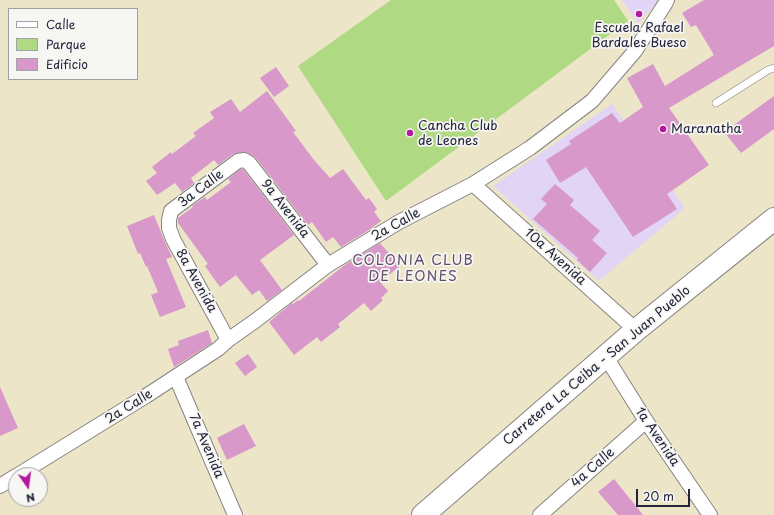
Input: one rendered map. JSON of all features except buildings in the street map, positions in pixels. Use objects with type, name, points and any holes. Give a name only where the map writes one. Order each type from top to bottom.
[{"type":"main road","name":"Carretera La Ceiba - San Juan Pueblo","points":[[423,515],[636,330],[774,219]]},
{"type":"street","name":"2a Calle","points":[[31,467],[176,377],[218,349],[328,265],[398,222],[473,184],[530,148],[592,101],[635,51],[667,0]]},
{"type":"street","name":"9a Avenida","points":[[238,161],[244,160],[249,163],[328,265]]},
{"type":"street","name":"3a Calle","points":[[169,220],[171,211],[238,161]]},
{"type":"street","name":"10a Avenida","points":[[473,184],[636,330]]},
{"type":"street","name":"8a Avenida","points":[[169,220],[169,228],[173,238],[228,340]]},
{"type":"street","name":"1a Avenida","points":[[606,357],[646,421],[710,515]]},
{"type":"street","name":"7a Avenida","points":[[176,377],[235,515]]},
{"type":"street","name":"4a Calle","points":[[540,515],[646,421]]},
{"type":"lane","points":[[716,103],[768,70],[774,68]]},
{"type":"shaded area","name":"Escuela Rafael Bardales Bueso","points":[[622,0],[658,0],[638,23]]},
{"type":"shaded area","points":[[612,104],[685,208],[599,281],[493,186]]},
{"type":"green space","name":"Cancha Club de Leones","points":[[391,0],[614,0],[628,21],[386,201],[298,66]]},
{"type":"place","name":"Escuela Rafael Bardales Bueso","points":[[639,14]]},
{"type":"place","name":"Maranatha","points":[[663,129]]},
{"type":"place","name":"Cancha Club de Leones","points":[[410,133]]},
{"type":"district","name":"COLONIA CLUB DE LEONES","points":[[413,270]]}]
